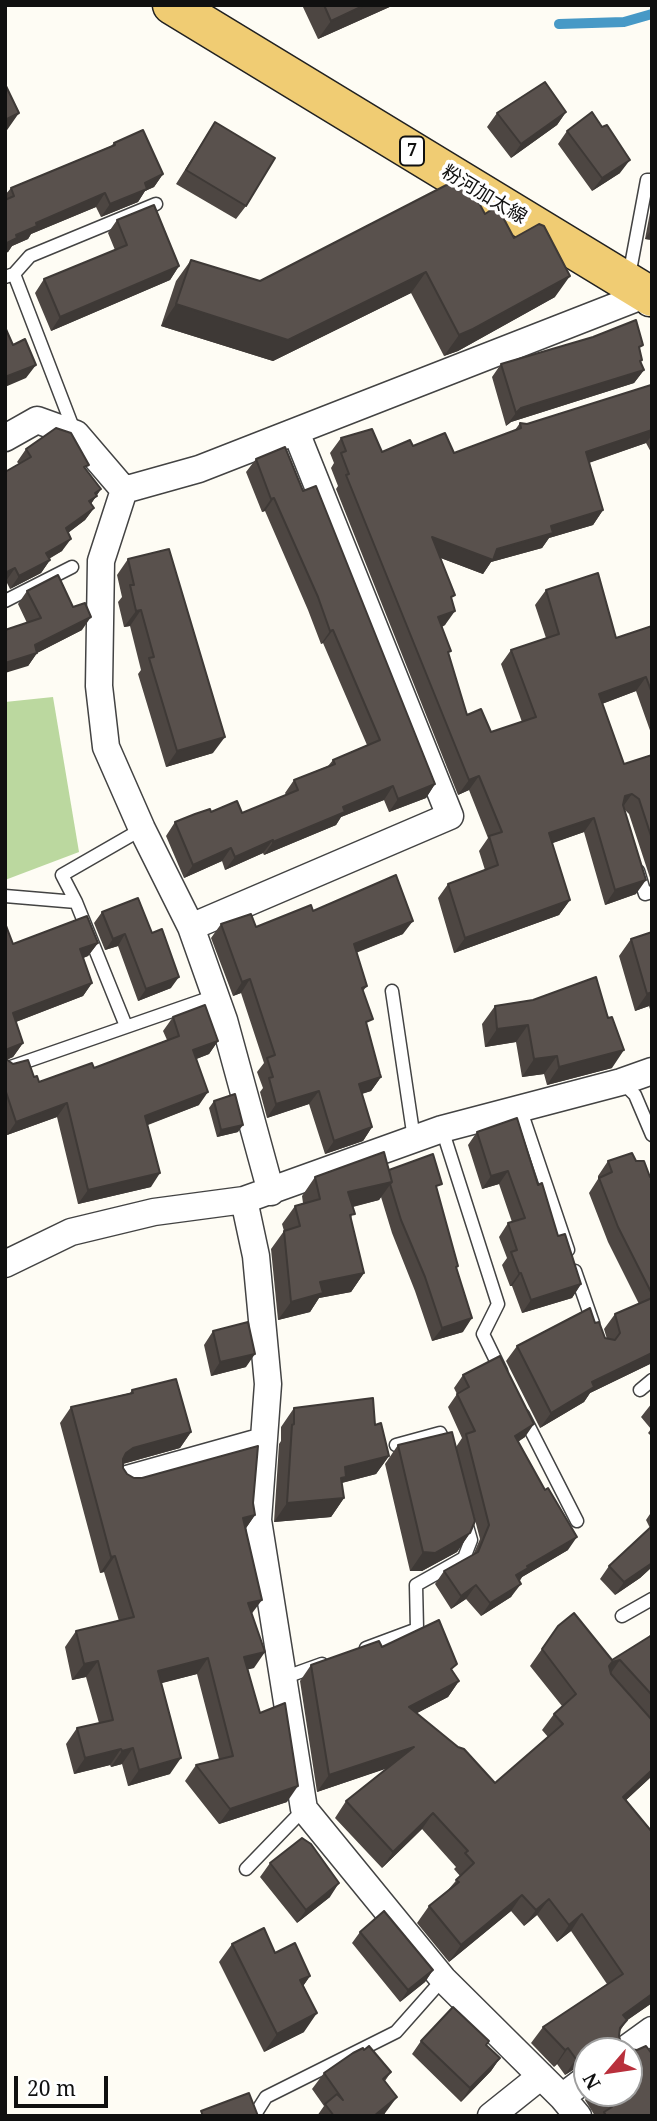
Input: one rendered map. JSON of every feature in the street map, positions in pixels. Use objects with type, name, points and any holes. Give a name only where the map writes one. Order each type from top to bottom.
[{"type":"main road","name":"粉河加太線","points":[[172,5],[645,297]]},
{"type":"street","points":[[124,491],[199,469],[232,454],[296,432],[645,297]]},
{"type":"street","points":[[5,438],[37,420],[76,434],[124,491]]},
{"type":"street","points":[[191,927],[450,816],[296,432]]},
{"type":"street","points":[[124,491],[101,561],[100,686],[106,747],[142,829],[191,927],[215,996],[271,1192]]},
{"type":"street","points":[[5,1265],[71,1232],[154,1212],[244,1200],[442,1129],[652,1072]]},
{"type":"street","points":[[244,1200],[256,1256],[268,1384],[258,1520],[304,1810],[443,1979],[541,2076],[567,2110]]},
{"type":"street","points":[[127,1479],[263,1441]]},
{"type":"street","points":[[491,2116],[541,2076]]},
{"type":"lane","points":[[645,297],[646,180],[652,180]]},
{"type":"lane","points":[[76,434],[10,275],[30,257],[156,204]]},
{"type":"lane","points":[[5,601],[72,567]]},
{"type":"lane","points":[[126,1026],[76,902],[62,875],[142,829]]},
{"type":"lane","points":[[633,855],[645,894],[652,892]]},
{"type":"lane","points":[[5,896],[76,902]]},
{"type":"lane","points":[[392,991],[414,1139]]},
{"type":"lane","points":[[5,1069],[215,996]]},
{"type":"lane","points":[[621,1082],[635,1095],[652,1135]]},
{"type":"lane","points":[[520,1108],[597,1335]]},
{"type":"lane","points":[[442,1129],[498,1304],[483,1334],[508,1384]]},
{"type":"lane","points":[[640,1390],[652,1380]]},
{"type":"lane","points":[[520,1409],[576,1521]]},
{"type":"lane","points":[[397,1445],[440,1433],[451,1459]]},
{"type":"lane","points":[[356,1651],[417,1629],[416,1585],[464,1558],[471,1540],[461,1500]]},
{"type":"lane","points":[[622,1616],[652,1599]]},
{"type":"lane","points":[[283,1678],[332,1660]]},
{"type":"lane","points":[[246,1869],[304,1810]]},
{"type":"lane","points":[[254,2116],[266,2097],[396,2032],[443,1979]]},
{"type":"green space","points":[[53,697],[79,852],[5,880],[5,702]]},
{"type":"building","points":[[324,5],[365,5],[331,21]]},
{"type":"building","points":[[545,82],[566,112],[521,144],[497,113]]},
{"type":"building","points":[[5,84],[19,113],[5,120]]},
{"type":"building","points":[[592,112],[602,127],[607,125],[630,160],[602,178],[567,131]]},
{"type":"building","points":[[215,122],[275,158],[246,206],[186,170]]},
{"type":"building","points":[[143,130],[163,174],[145,183],[147,189],[110,204],[105,193],[36,223],[37,226],[16,235],[17,238],[5,244],[5,200],[14,196],[11,188],[115,145],[114,143]]},
{"type":"building","points":[[462,177],[466,179],[485,214],[497,206],[514,238],[539,224],[544,226],[570,276],[459,335],[426,272],[288,340],[176,304],[191,260],[260,281]]},
{"type":"building","points":[[154,205],[179,266],[60,317],[44,279],[127,245],[117,220]]},
{"type":"building","points":[[636,320],[643,345],[639,347],[644,370],[521,408],[516,413],[501,364],[593,337]]},
{"type":"building","points":[[5,327],[13,345],[25,339],[36,365],[5,377]]},
{"type":"building","points":[[651,385],[652,430],[586,452],[603,510],[551,526],[553,533],[497,549],[493,560],[432,537],[455,595],[451,597],[455,611],[438,617],[451,651],[448,652],[467,715],[481,709],[491,732],[536,717],[511,650],[559,634],[546,590],[598,573],[616,638],[652,626],[652,693],[646,677],[599,694],[624,764],[652,755],[652,839],[639,799],[632,794],[625,796],[623,805],[646,880],[615,890],[594,818],[549,833],[570,900],[465,938],[448,884],[498,865],[489,836],[502,832],[479,776],[469,780],[346,475],[349,474],[341,453],[346,451],[341,438],[372,429],[382,452],[410,440],[413,446],[445,433],[454,453],[521,428],[520,423],[527,424]]},
{"type":"building","points":[[56,428],[71,433],[89,465],[84,467],[101,489],[95,493],[97,496],[89,501],[94,508],[66,528],[71,539],[46,553],[50,560],[19,576],[15,568],[5,573],[5,472],[31,457],[26,449]]},
{"type":"building","points":[[285,447],[303,491],[316,486],[435,784],[398,799],[393,786],[343,807],[345,812],[273,842],[235,857],[231,848],[193,865],[175,822],[237,801],[242,813],[298,790],[294,780],[335,764],[333,760],[380,740],[274,498],[271,499],[256,459]]},
{"type":"building","points":[[169,549],[225,737],[177,751],[149,658],[154,657],[141,610],[136,611],[128,559]]},
{"type":"building","points":[[58,575],[73,607],[85,603],[91,617],[35,645],[37,653],[5,663],[5,630],[41,618],[27,591]]},
{"type":"building","points":[[396,875],[413,921],[354,944],[367,986],[362,988],[373,1019],[366,1022],[381,1077],[359,1084],[372,1127],[334,1141],[319,1091],[276,1104],[269,1078],[273,1077],[267,1058],[275,1055],[250,979],[242,982],[221,924],[251,914],[256,927],[311,905],[313,911]]},
{"type":"building","points":[[138,898],[152,933],[162,929],[179,977],[146,989],[125,934],[113,939],[102,912]]},
{"type":"building","points":[[87,916],[98,943],[80,949],[92,983],[13,1013],[23,1043],[8,1049],[6,1059],[13,1064],[28,1060],[34,1077],[37,1076],[39,1082],[92,1063],[94,1068],[179,1036],[173,1017],[205,1005],[218,1041],[193,1050],[208,1092],[145,1116],[160,1173],[88,1190],[67,1103],[16,1122],[5,1089],[5,923],[13,944]]},
{"type":"building","points":[[652,932],[652,992],[647,994],[631,939]]},
{"type":"building","points":[[596,977],[608,1018],[612,1017],[624,1050],[559,1067],[557,1056],[534,1059],[528,1025],[497,1029],[495,1006],[533,1000]]},
{"type":"building","points":[[235,1094],[243,1125],[221,1130],[214,1101]]},
{"type":"building","points":[[517,1118],[538,1185],[542,1183],[558,1236],[565,1234],[581,1284],[531,1300],[511,1252],[517,1250],[508,1223],[525,1218],[508,1171],[491,1176],[477,1132]]},
{"type":"building","points":[[384,1152],[392,1182],[348,1192],[355,1214],[350,1215],[364,1273],[320,1282],[323,1293],[291,1302],[284,1231],[300,1226],[295,1206],[320,1199],[315,1177]]},
{"type":"building","points":[[632,1153],[636,1161],[644,1161],[652,1177],[652,1294],[618,1227],[599,1178],[612,1172],[608,1161]]},
{"type":"building","points":[[433,1154],[442,1184],[436,1186],[472,1318],[442,1328],[425,1277],[401,1220],[390,1184],[392,1182],[389,1170]]},
{"type":"building","points":[[652,1298],[652,1353],[592,1382],[594,1387],[551,1413],[517,1346],[590,1308],[595,1323],[599,1322],[605,1338],[615,1340],[620,1333],[615,1314]]},
{"type":"building","points":[[248,1322],[255,1354],[220,1362],[213,1331]]},
{"type":"building","points":[[500,1356],[534,1424],[515,1436],[545,1490],[548,1488],[577,1537],[527,1566],[528,1568],[516,1575],[521,1584],[490,1603],[476,1585],[461,1596],[444,1571],[478,1552],[489,1525],[466,1434],[475,1431],[457,1394],[469,1387],[463,1375]]},
{"type":"building","points":[[176,1379],[191,1432],[133,1448],[123,1459],[123,1468],[127,1474],[142,1478],[258,1446],[253,1503],[255,1515],[243,1518],[262,1600],[248,1603],[265,1652],[244,1657],[260,1713],[285,1703],[298,1786],[230,1809],[196,1765],[233,1756],[208,1658],[158,1671],[181,1758],[139,1770],[133,1748],[85,1758],[77,1728],[113,1720],[98,1661],[84,1664],[76,1631],[134,1617],[115,1556],[111,1557],[71,1407],[133,1393],[132,1390]]},
{"type":"building","points":[[373,1398],[375,1425],[381,1423],[389,1456],[345,1467],[346,1477],[341,1478],[344,1498],[287,1503],[294,1408]]},
{"type":"building","points":[[452,1432],[475,1521],[470,1533],[435,1553],[423,1552],[398,1445]]},
{"type":"building","points":[[652,1526],[652,1563],[624,1582],[609,1566]]},
{"type":"building","points":[[574,1613],[612,1660],[652,1635],[652,1695],[620,1660],[609,1666],[611,1674],[652,1720],[652,1770],[623,1797],[652,1832],[652,1994],[623,2015],[627,2020],[620,2028],[619,2037],[573,2037],[573,2055],[543,2027],[623,1974],[582,1914],[569,1925],[549,1899],[536,1910],[522,1895],[461,1945],[429,1906],[459,1882],[456,1880],[474,1863],[465,1853],[468,1851],[433,1813],[393,1852],[346,1801],[414,1747],[329,1775],[311,1665],[379,1641],[382,1647],[439,1620],[457,1664],[451,1669],[459,1681],[409,1707],[464,1749],[495,1783],[563,1724],[554,1714],[576,1694],[542,1649],[558,1626]]},
{"type":"building","points":[[302,1838],[311,1844],[339,1883],[306,1910],[270,1863]]},
{"type":"building","points":[[384,1911],[433,1970],[408,1990],[360,1932]]},
{"type":"building","points":[[264,1928],[275,1953],[295,1943],[310,1976],[300,1980],[317,2013],[277,2034],[232,1944]]},
{"type":"building","points":[[453,2007],[489,2041],[486,2045],[500,2058],[470,2088],[421,2041]]},
{"type":"building","points":[[369,2046],[391,2072],[383,2079],[397,2097],[374,2116],[334,2116],[325,2104],[337,2094],[343,2100],[324,2073],[353,2053]]},
{"type":"building","points":[[646,2046],[652,2054],[652,2116],[606,2116],[604,2112],[612,2107],[643,2107],[643,2047]]},
{"type":"building","points":[[249,2093],[258,2116],[203,2116],[201,2111]]},
{"type":"waterway","points":[[559,24],[624,22],[652,14]]}]
